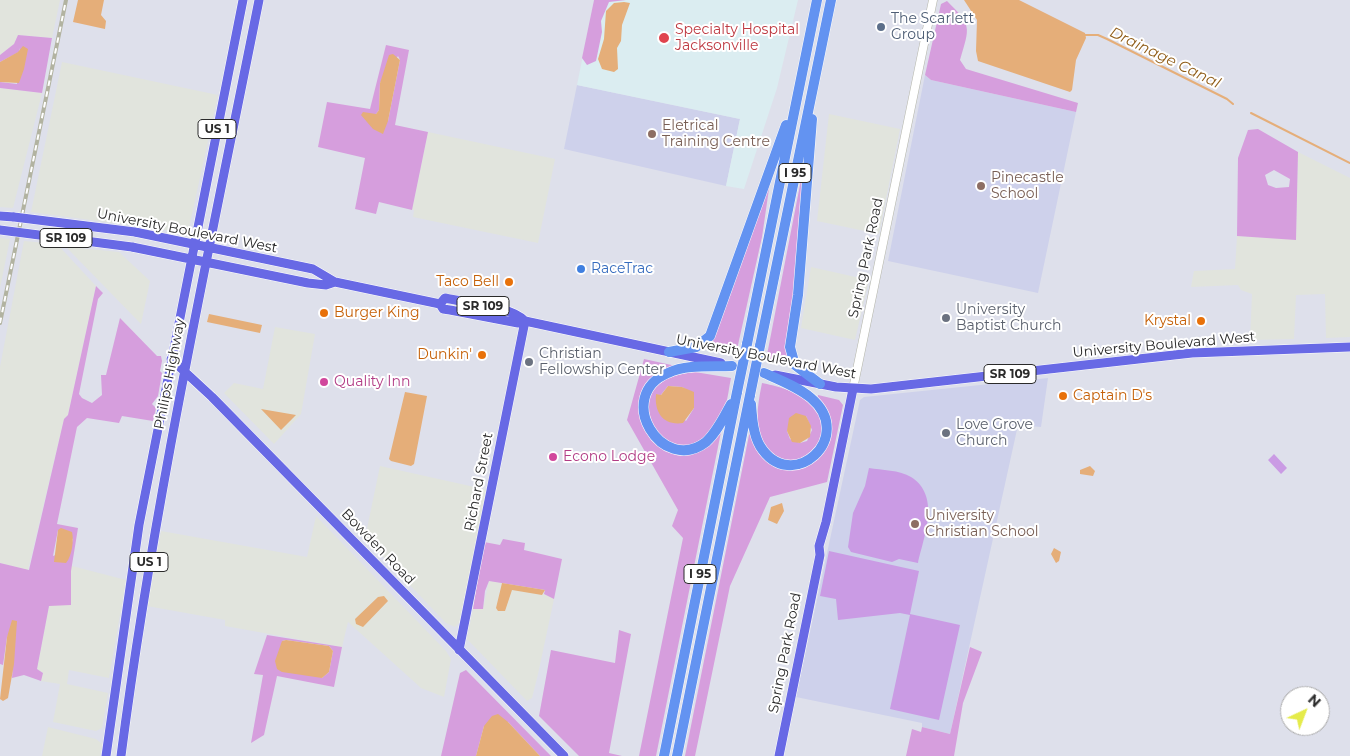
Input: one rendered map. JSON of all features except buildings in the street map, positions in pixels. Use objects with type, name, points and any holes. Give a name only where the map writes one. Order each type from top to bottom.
[{"type":"highway","name":"I 95","points":[[664,756],[817,0]]},
{"type":"highway","name":"I 95","points":[[677,756],[831,0]]},
{"type":"highway","points":[[814,80],[798,295],[790,347],[795,364],[820,384]]},
{"type":"highway","points":[[669,352],[688,350],[702,344],[713,330],[800,86]]},
{"type":"highway","points":[[732,366],[679,369],[663,375],[653,384],[646,395],[645,420],[651,432],[665,445],[674,449],[692,448],[706,442],[714,433],[737,392]]},
{"type":"highway","points":[[750,395],[757,441],[768,455],[782,464],[793,465],[808,462],[818,454],[824,443],[826,428],[820,408],[801,391],[764,373]]},
{"type":"main road","name":"Philips Highway","points":[[106,756],[132,565],[193,243],[243,0]]},
{"type":"main road","name":"Philips Highway","points":[[121,756],[148,567],[209,246],[259,0]]},
{"type":"main road","name":"Spring Park Road","points":[[779,756],[820,555],[819,546],[823,526],[826,522],[933,0]]},
{"type":"main road","name":"University Boulevard West","points":[[0,216],[134,232],[209,246],[313,269],[336,282],[440,304],[443,309],[518,323],[525,321],[764,373],[853,389],[905,387],[1192,353],[1350,347]]},
{"type":"main road","name":"University Boulevard West","points":[[0,230],[132,247],[308,283],[326,284],[336,282]]},
{"type":"main road","name":"Richard Street","points":[[459,650],[525,321]]},
{"type":"main road","name":"Bowden Road","points":[[171,358],[185,369],[564,756]]},
{"type":"main road","points":[[132,565],[148,567]]},
{"type":"shaded area","points":[[0,0],[60,0],[52,38],[18,35],[14,44],[0,55]]},
{"type":"shaded area","points":[[78,0],[104,0],[101,15],[106,21],[105,29],[73,22]]},
{"type":"shaded area","points":[[594,0],[798,0],[777,88],[744,189],[726,186],[740,119],[577,85]]},
{"type":"shaded area","points":[[594,0],[626,0],[609,2],[601,21],[602,32],[596,61],[587,65],[582,58]]},
{"type":"shaded area","points":[[964,0],[1019,0],[1085,33],[1086,38],[1076,60],[1072,90],[1070,92],[978,61],[976,51],[977,20]]},
{"type":"shaded area","points":[[947,1],[961,16],[967,27],[966,40],[960,60],[966,69],[1078,103],[1076,112],[931,80],[925,75],[941,4]]},
{"type":"shaded area","points":[[614,3],[630,3],[622,25],[621,41],[617,48],[618,69],[614,72],[602,69],[598,59],[604,39],[606,11]]},
{"type":"shaded area","points":[[18,35],[52,38],[42,93],[0,88],[0,82],[17,84],[20,48],[19,52],[0,62],[0,55],[14,44]]},
{"type":"shaded area","points":[[386,45],[409,50],[395,125],[428,132],[412,210],[379,202],[376,214],[355,209],[365,158],[318,147],[327,102],[370,109]],"holes":[[[398,56],[400,60],[388,121],[376,114],[379,110],[380,83]]]},
{"type":"shaded area","points":[[23,46],[28,49],[19,83],[0,82],[0,62],[18,52]]},
{"type":"shaded area","points":[[393,54],[400,60],[388,121],[383,134],[373,129],[361,115],[363,112],[376,114],[379,110],[380,83],[389,55]]},
{"type":"shaded area","points":[[62,62],[218,95],[189,228],[180,232],[31,212]]},
{"type":"shaded area","name":"Pinecastle School","points":[[925,75],[931,80],[1076,112],[1038,293],[888,261]]},
{"type":"shaded area","name":"Eletrical Training Centre","points":[[577,85],[740,119],[726,186],[564,149]]},
{"type":"shaded area","points":[[0,88],[42,93],[13,208],[0,207]]},
{"type":"shaded area","points":[[829,114],[900,129],[879,234],[817,221]]},
{"type":"shaded area","points":[[1258,129],[1298,152],[1296,240],[1237,236],[1238,158],[1248,130]],"holes":[[[1274,170],[1290,179],[1289,187],[1276,188],[1268,185],[1265,175]]]},
{"type":"shaded area","points":[[428,132],[555,159],[538,243],[413,217],[414,210],[412,210]]},
{"type":"shaded area","points":[[1298,152],[1350,178],[1350,337],[1326,338],[1325,294],[1296,295],[1294,339],[1250,340],[1252,294],[1241,290],[1238,285],[1191,287],[1194,271],[1235,269],[1237,236],[1296,239]]},
{"type":"shaded area","points":[[806,154],[791,362],[787,365],[766,360]]},
{"type":"shaded area","points":[[770,182],[762,237],[736,354],[704,348]]},
{"type":"shaded area","points":[[0,238],[10,239],[0,288]]},
{"type":"shaded area","points":[[24,241],[57,244],[96,286],[68,415],[64,419],[28,570],[0,563],[0,367]]},
{"type":"shaded area","points":[[69,247],[119,252],[150,281],[141,324],[68,249]]},
{"type":"shaded area","points":[[811,267],[869,280],[855,340],[801,328]]},
{"type":"shaded area","points":[[96,286],[103,293],[98,299],[79,394],[82,398],[92,403],[102,395],[101,375],[106,375],[120,318],[157,356],[161,356],[160,371],[162,373],[158,396],[152,404],[156,408],[153,421],[122,416],[119,423],[87,418],[77,427],[57,524],[78,528],[71,571],[71,605],[49,606],[37,669],[43,673],[41,681],[24,675],[12,678],[16,621],[7,637],[3,665],[0,664],[0,563],[29,570],[64,419],[68,415]],"holes":[[[58,530],[73,539],[70,549],[53,556]]]},
{"type":"shaded area","points":[[209,314],[262,325],[260,333],[207,322]]},
{"type":"shaded area","points":[[275,327],[315,334],[301,414],[274,444],[224,393],[234,383],[263,389]]},
{"type":"shaded area","points":[[644,359],[676,366],[665,370],[640,413],[644,429],[653,442],[670,450],[684,452],[721,432],[656,756],[639,756],[683,538],[672,526],[678,510],[627,420]]},
{"type":"shaded area","points":[[695,372],[731,378],[725,408],[716,426],[701,440],[683,446],[673,444],[652,429],[649,406],[650,397],[654,389],[667,379]],"holes":[[[668,386],[682,387],[691,392],[694,408],[686,421],[657,394],[660,396]]]},
{"type":"shaded area","name":"University Christian School","points":[[1048,378],[1041,427],[1018,425],[950,734],[922,727],[922,723],[796,697],[860,400],[864,397]]},
{"type":"shaded area","points":[[762,383],[772,385],[794,393],[813,405],[820,414],[823,424],[823,436],[811,456],[794,461],[786,460],[779,458],[766,447],[759,430],[758,421]],"holes":[[[806,416],[812,430],[807,441],[800,443],[790,439],[787,431]]]},
{"type":"shaded area","points":[[668,386],[682,387],[694,392],[694,408],[683,423],[670,422],[662,417],[659,412],[656,394],[661,395]]},
{"type":"shaded area","points":[[405,392],[427,396],[414,464],[411,466],[389,459]]},
{"type":"shaded area","points":[[818,395],[839,400],[843,405],[827,482],[770,497],[730,586],[695,756],[685,756],[750,430],[759,450],[798,468],[814,461],[823,453],[826,445],[826,436],[818,407]]},
{"type":"shaded area","points":[[261,409],[296,415],[281,430]]},
{"type":"shaded area","points":[[796,413],[806,416],[811,426],[810,437],[800,443],[792,442],[787,431],[789,418]]},
{"type":"shaded area","points":[[1274,454],[1287,468],[1281,474],[1268,460]]},
{"type":"shaded area","points":[[380,466],[488,490],[459,623],[455,627],[446,623],[365,538]]},
{"type":"shaded area","points":[[1090,466],[1095,471],[1093,476],[1080,474],[1080,470]]},
{"type":"shaded area","points":[[869,468],[907,475],[920,485],[926,495],[928,517],[918,563],[899,559],[892,562],[851,552],[848,547],[853,513],[865,486]]},
{"type":"shaded area","points":[[782,503],[784,511],[777,524],[768,520],[771,507]]},
{"type":"shaded area","points":[[316,516],[446,651],[451,659],[444,697],[421,688],[348,622],[342,647],[225,626],[225,620],[147,606],[161,531],[307,557]]},
{"type":"shaded area","points":[[61,528],[72,532],[73,535],[71,552],[66,563],[54,562],[58,530]]},
{"type":"shaded area","points":[[503,539],[525,543],[524,550],[562,559],[554,599],[544,594],[545,590],[489,581],[485,591],[483,609],[473,609],[484,542],[500,545]]},
{"type":"shaded area","points":[[1054,548],[1061,552],[1059,561],[1056,563],[1051,554]]},
{"type":"shaded area","points":[[829,551],[919,571],[910,614],[960,625],[939,720],[890,709],[910,615],[900,613],[838,620],[836,599],[820,596]]},
{"type":"shaded area","points":[[72,566],[126,580],[109,678],[69,670],[67,684],[108,693],[102,728],[96,731],[53,722],[60,684],[41,681],[43,673],[37,669],[49,606]]},
{"type":"shaded area","points":[[489,581],[502,583],[499,593],[512,590],[544,594],[554,599],[532,698],[527,701],[467,639],[473,609],[483,609]]},
{"type":"shaded area","points":[[502,583],[545,590],[542,595],[512,590],[505,611],[498,611],[496,608]]},
{"type":"shaded area","points":[[384,596],[388,601],[363,627],[356,624],[355,619],[378,597]]},
{"type":"shaded area","points":[[12,620],[17,621],[14,664],[8,698],[3,701],[0,699],[7,637]]},
{"type":"shaded area","points":[[619,630],[631,634],[609,753],[622,756],[579,756],[539,716],[551,650],[615,663]]},
{"type":"shaded area","points":[[267,635],[342,647],[334,687],[277,676],[264,735],[251,743],[263,675],[254,674]],"holes":[[[282,641],[329,646],[333,651],[329,672],[322,678]]]},
{"type":"shaded area","points":[[282,641],[329,646],[333,651],[329,672],[322,678],[282,672],[277,669],[275,661]]},
{"type":"shaded area","points":[[970,647],[982,652],[963,703],[954,756],[906,756],[912,729],[921,732],[922,727],[950,734]]},
{"type":"shaded area","points":[[466,670],[551,756],[540,756],[508,722],[484,726],[476,756],[441,756],[460,673]]},
{"type":"shaded area","points":[[498,714],[540,756],[476,756],[484,726],[492,716]]},
{"type":"shaded area","points":[[48,727],[96,739],[102,744],[101,756],[42,756]]},
{"type":"waterway","name":"Drainage Canal","points":[[1085,35],[1098,35],[1107,39],[1227,99],[1233,104]]},
{"type":"waterway","name":"Drainage Canal","points":[[1251,113],[1350,163]]},
{"type":"railway","points":[[0,323],[66,0]]},
{"type":"place","name":"The Scarlett Group","points":[[881,27]]},
{"type":"place","name":"Specialty Hospital Jacksonville","points":[[664,38]]},
{"type":"place","name":"Eletrical Training Centre","points":[[652,134]]},
{"type":"place","name":"Pinecastle School","points":[[981,186]]},
{"type":"place","name":"RaceTrac","points":[[581,269]]},
{"type":"place","name":"Taco Bell","points":[[509,282]]},
{"type":"place","name":"Burger King","points":[[324,313]]},
{"type":"place","name":"University Baptist Church","points":[[946,318]]},
{"type":"place","name":"Krystal","points":[[1201,321]]},
{"type":"place","name":"Dunkin'","points":[[482,355]]},
{"type":"place","name":"Christian Fellowship Center","points":[[529,362]]},
{"type":"place","name":"Quality Inn","points":[[324,382]]},
{"type":"place","name":"Captain D's","points":[[1063,396]]},
{"type":"place","name":"Love Grove Church","points":[[946,433]]},
{"type":"place","name":"Econo Lodge","points":[[553,457]]},
{"type":"place","name":"University Christian School","points":[[915,524]]}]
